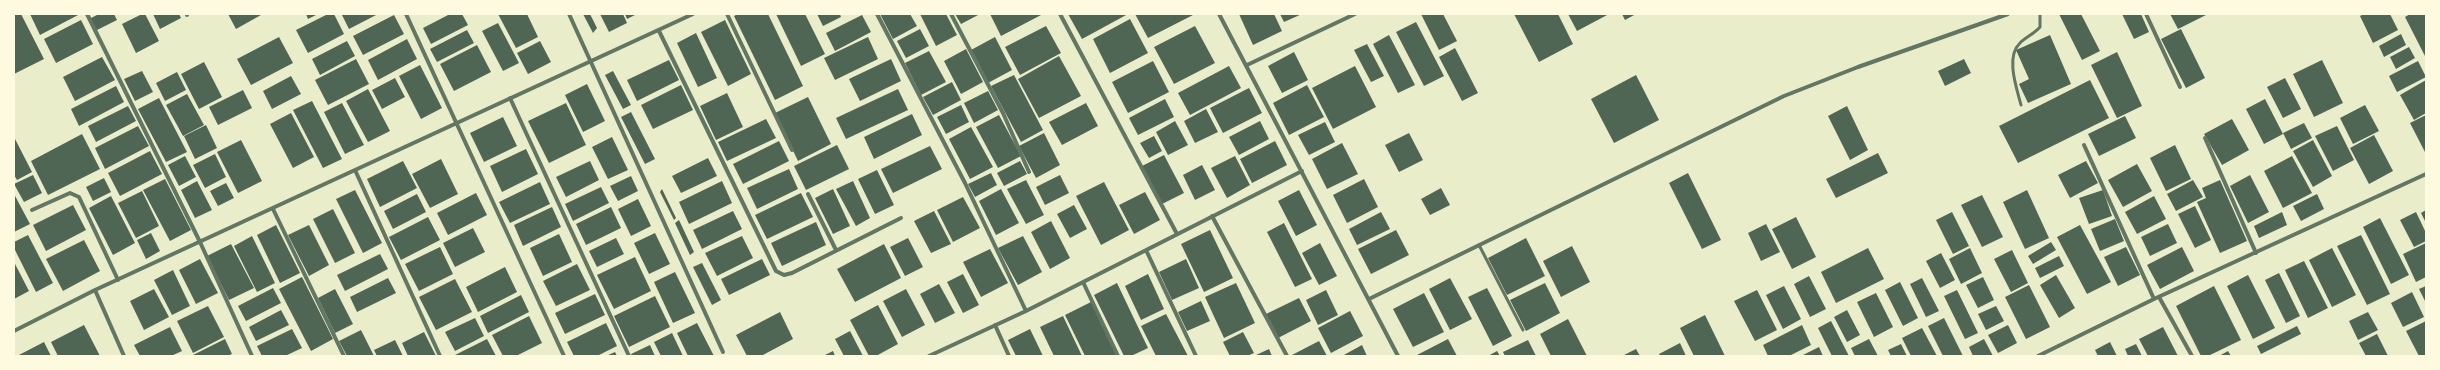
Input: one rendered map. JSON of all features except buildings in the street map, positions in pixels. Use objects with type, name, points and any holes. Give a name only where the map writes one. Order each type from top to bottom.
[{"type":"street","points":[[87,14],[200,242],[252,356]]},
{"type":"street","points":[[406,14],[564,356]]},
{"type":"street","points":[[569,14],[723,352]]},
{"type":"street","points":[[14,331],[95,290],[273,209],[455,122],[592,62],[693,14]]},
{"type":"street","points":[[727,14],[792,150]]},
{"type":"street","points":[[877,14],[965,183],[1026,311]]},
{"type":"street","points":[[952,14],[1002,113],[1029,172]]},
{"type":"street","points":[[1060,14],[1177,234]]},
{"type":"street","points":[[1219,14],[1247,64],[1398,356]]},
{"type":"street","points":[[1247,64],[1355,14]]},
{"type":"street","points":[[1369,299],[1784,96],[1858,67],[2008,14]]},
{"type":"street","points":[[2146,14],[2180,87]]},
{"type":"street","points":[[659,31],[776,272],[784,275],[792,273],[901,218]]},
{"type":"street","points":[[510,98],[629,356]]},
{"type":"street","points":[[2205,138],[2256,253]]},
{"type":"street","points":[[2084,145],[2154,299]]},
{"type":"street","points":[[355,170],[440,356]]},
{"type":"street","points":[[929,356],[1026,311],[1302,171]]},
{"type":"street","points":[[2038,356],[2154,299],[2426,174]]},
{"type":"street","points":[[32,210],[70,193],[79,197],[118,280]]},
{"type":"street","points":[[808,194],[836,250]]},
{"type":"street","points":[[273,209],[344,356]]},
{"type":"street","points":[[1212,216],[1287,356]]},
{"type":"street","points":[[1146,250],[1196,356]]},
{"type":"street","points":[[1083,282],[1118,356]]},
{"type":"street","points":[[95,290],[124,356]]},
{"type":"street","points":[[2159,297],[2192,356]]},
{"type":"street","points":[[995,325],[1009,356]]},
{"type":"lane","points":[[2021,105],[2016,86],[2014,52],[2019,43],[2040,27],[2040,14]]},
{"type":"lane","points":[[1479,245],[1523,330]]}]
